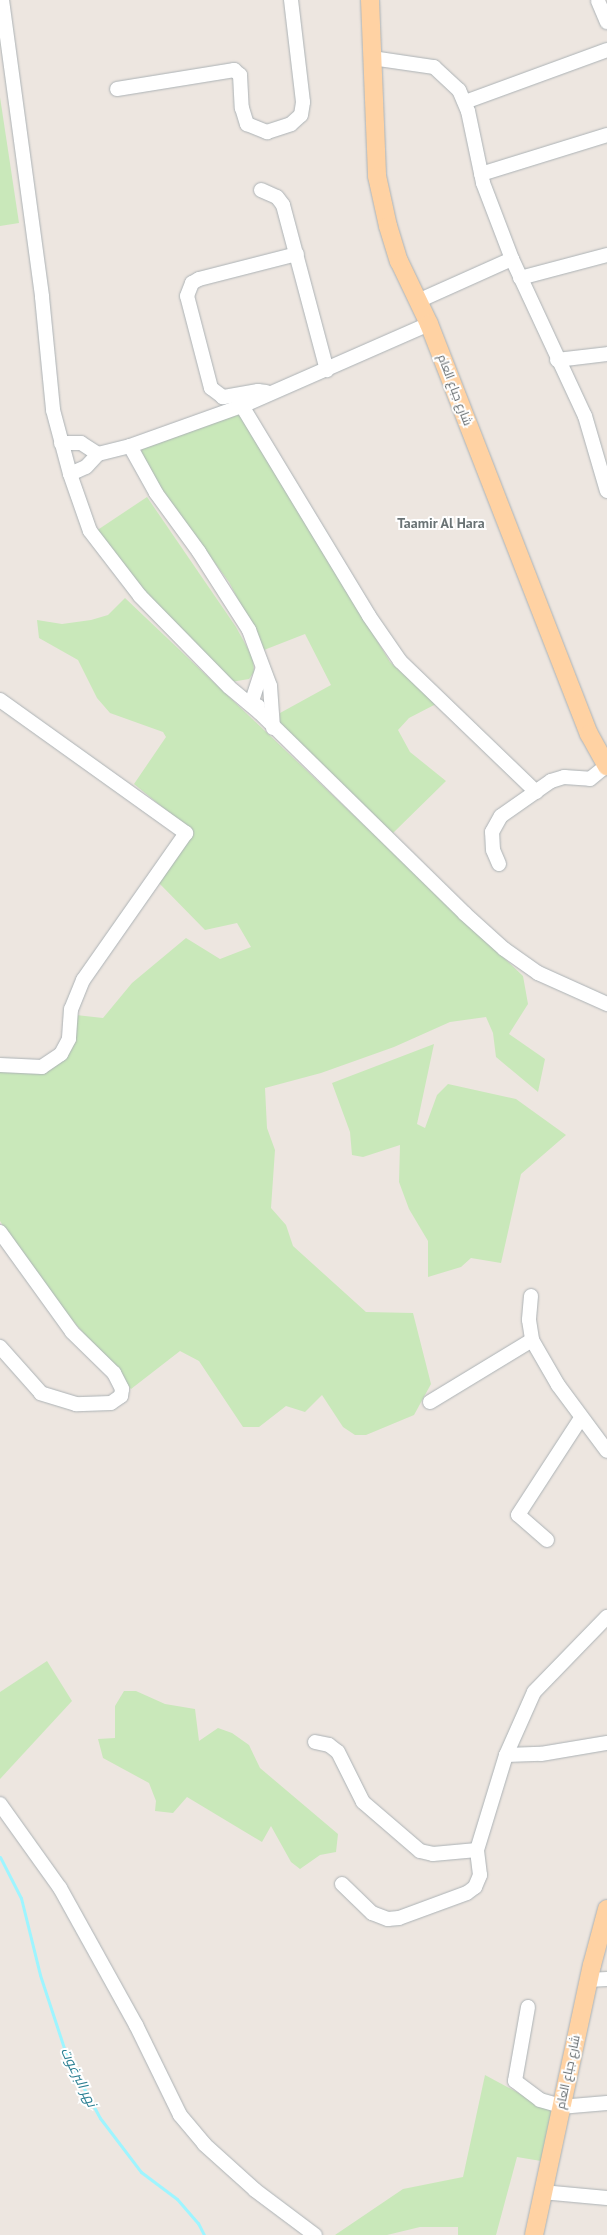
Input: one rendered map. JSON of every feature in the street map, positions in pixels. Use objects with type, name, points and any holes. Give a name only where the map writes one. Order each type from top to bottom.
[{"type":"main road","name":"شارع جباع العام","points":[[370,0],[376,176],[399,261],[429,324],[537,605],[589,734],[607,766]]},
{"type":"main road","name":"شارع جباع العام","points":[[534,2235],[588,1980],[607,1909]]},
{"type":"street","points":[[2,0],[42,297],[53,410],[70,474],[90,531],[140,596],[236,692],[251,704],[273,728],[504,949],[538,973],[607,1004]]},
{"type":"street","points":[[117,89],[231,69],[240,75],[242,108],[247,124],[266,132],[291,124],[301,115],[303,102],[291,0]]},
{"type":"street","points":[[598,1],[607,22]]},
{"type":"street","points":[[465,102],[607,50]]},
{"type":"street","points":[[372,58],[434,67],[454,83],[465,102],[481,174],[512,259],[557,360],[585,416],[607,491]]},
{"type":"street","points":[[481,174],[607,135]]},
{"type":"street","points":[[262,190],[281,201],[327,370]]},
{"type":"street","points":[[269,393],[258,391],[223,397],[211,388],[187,296],[192,283],[200,279],[296,254]]},
{"type":"street","points":[[520,278],[607,255]]},
{"type":"street","points":[[418,301],[512,259]]},
{"type":"street","points":[[70,474],[86,468],[98,454],[130,446],[242,406],[429,324]]},
{"type":"street","points":[[557,360],[607,354]]},
{"type":"street","points":[[242,406],[369,616],[400,661],[536,792]]},
{"type":"street","points":[[61,443],[81,443],[98,454]]},
{"type":"street","points":[[130,446],[156,493],[199,552],[249,630],[263,668],[270,696],[273,728]]},
{"type":"street","points":[[251,704],[263,668]]},
{"type":"street","points":[[236,692],[248,692],[259,684]]},
{"type":"street","points":[[251,704],[260,705],[270,696]]},
{"type":"street","points":[[0,700],[186,833],[83,980],[70,1009],[69,1039],[62,1054],[42,1066],[0,1065]]},
{"type":"street","points":[[499,864],[493,850],[495,824],[551,781],[564,776],[590,779],[607,766]]},
{"type":"street","points":[[0,1232],[72,1332],[114,1374],[122,1389],[121,1396],[111,1403],[76,1404],[48,1396],[31,1384],[0,1347]]},
{"type":"street","points":[[532,1296],[529,1320],[532,1340],[581,1418],[607,1451]]},
{"type":"street","points":[[430,1402],[532,1340]]},
{"type":"street","points":[[547,1540],[518,1515],[581,1418]]},
{"type":"street","points":[[342,1884],[372,1913],[388,1920],[399,1918],[467,1893],[475,1887],[480,1875],[477,1850],[506,1755],[534,1692],[564,1658],[606,1624]]},
{"type":"street","points":[[315,1742],[329,1746],[338,1752],[363,1802],[420,1851],[433,1854],[477,1850]]},
{"type":"street","points":[[506,1755],[541,1754],[607,1743]]},
{"type":"street","points":[[0,1804],[60,1888],[136,2025],[180,2115],[204,2144],[255,2190],[316,2235]]},
{"type":"street","points":[[588,1980],[607,1979]]},
{"type":"street","points":[[528,2007],[516,2081],[540,2100],[560,2106],[607,2103]]},
{"type":"street","points":[[542,2192],[607,2198]]},
{"type":"green space","points":[[0,97],[19,223],[0,226]]},
{"type":"green space","points":[[240,413],[390,662],[436,704],[409,718],[398,730],[410,752],[446,781],[393,833],[280,729],[280,713],[331,685],[305,634],[264,650],[229,582],[158,487],[141,455],[142,449]]},
{"type":"green space","points":[[147,497],[236,627],[253,658],[254,672],[249,679],[231,682],[137,587],[96,531]]},
{"type":"green space","points":[[125,598],[523,976],[528,1004],[509,1034],[545,1059],[538,1092],[496,1057],[493,1033],[486,1017],[450,1022],[394,1047],[321,1073],[265,1088],[267,1128],[275,1150],[271,1208],[286,1225],[293,1246],[366,1312],[413,1313],[431,1384],[414,1415],[366,1435],[355,1435],[343,1427],[322,1395],[305,1412],[286,1406],[259,1427],[243,1427],[199,1361],[180,1351],[131,1389],[39,1281],[0,1221],[0,1070],[68,1055],[76,1015],[103,1018],[132,983],[186,938],[220,959],[251,947],[237,923],[205,930],[159,883],[194,833],[134,784],[166,737],[163,732],[110,713],[97,698],[78,660],[39,638],[37,620],[62,624],[91,620],[108,615]]},
{"type":"green space","points":[[434,1044],[417,1124],[425,1128],[437,1095],[448,1084],[516,1099],[566,1135],[521,1174],[501,1263],[471,1258],[461,1267],[428,1277],[428,1241],[409,1209],[399,1182],[400,1145],[363,1157],[352,1155],[350,1132],[332,1083]]},
{"type":"green space","points":[[47,1661],[72,1701],[0,1779],[0,1692]]},
{"type":"green space","points":[[124,1691],[136,1691],[165,1704],[195,1709],[199,1741],[218,1728],[232,1733],[249,1745],[260,1768],[338,1834],[336,1852],[320,1855],[300,1869],[291,1862],[271,1826],[262,1842],[187,1797],[173,1813],[155,1811],[156,1801],[149,1783],[103,1758],[98,1739],[115,1738],[115,1706]]},
{"type":"green space","points":[[485,2075],[552,2111],[541,2161],[517,2157],[496,2235],[458,2235],[458,2227],[420,2227],[387,2235],[335,2235],[403,2189],[463,2177]]},
{"type":"waterway","name":"نهر البرغوت","points":[[0,1857],[21,1898],[40,1975],[67,2057],[100,2118],[141,2172],[177,2199],[198,2223],[204,2235]]},
{"type":"district","name":"Taamir Al Hara","points":[[441,523]]}]
